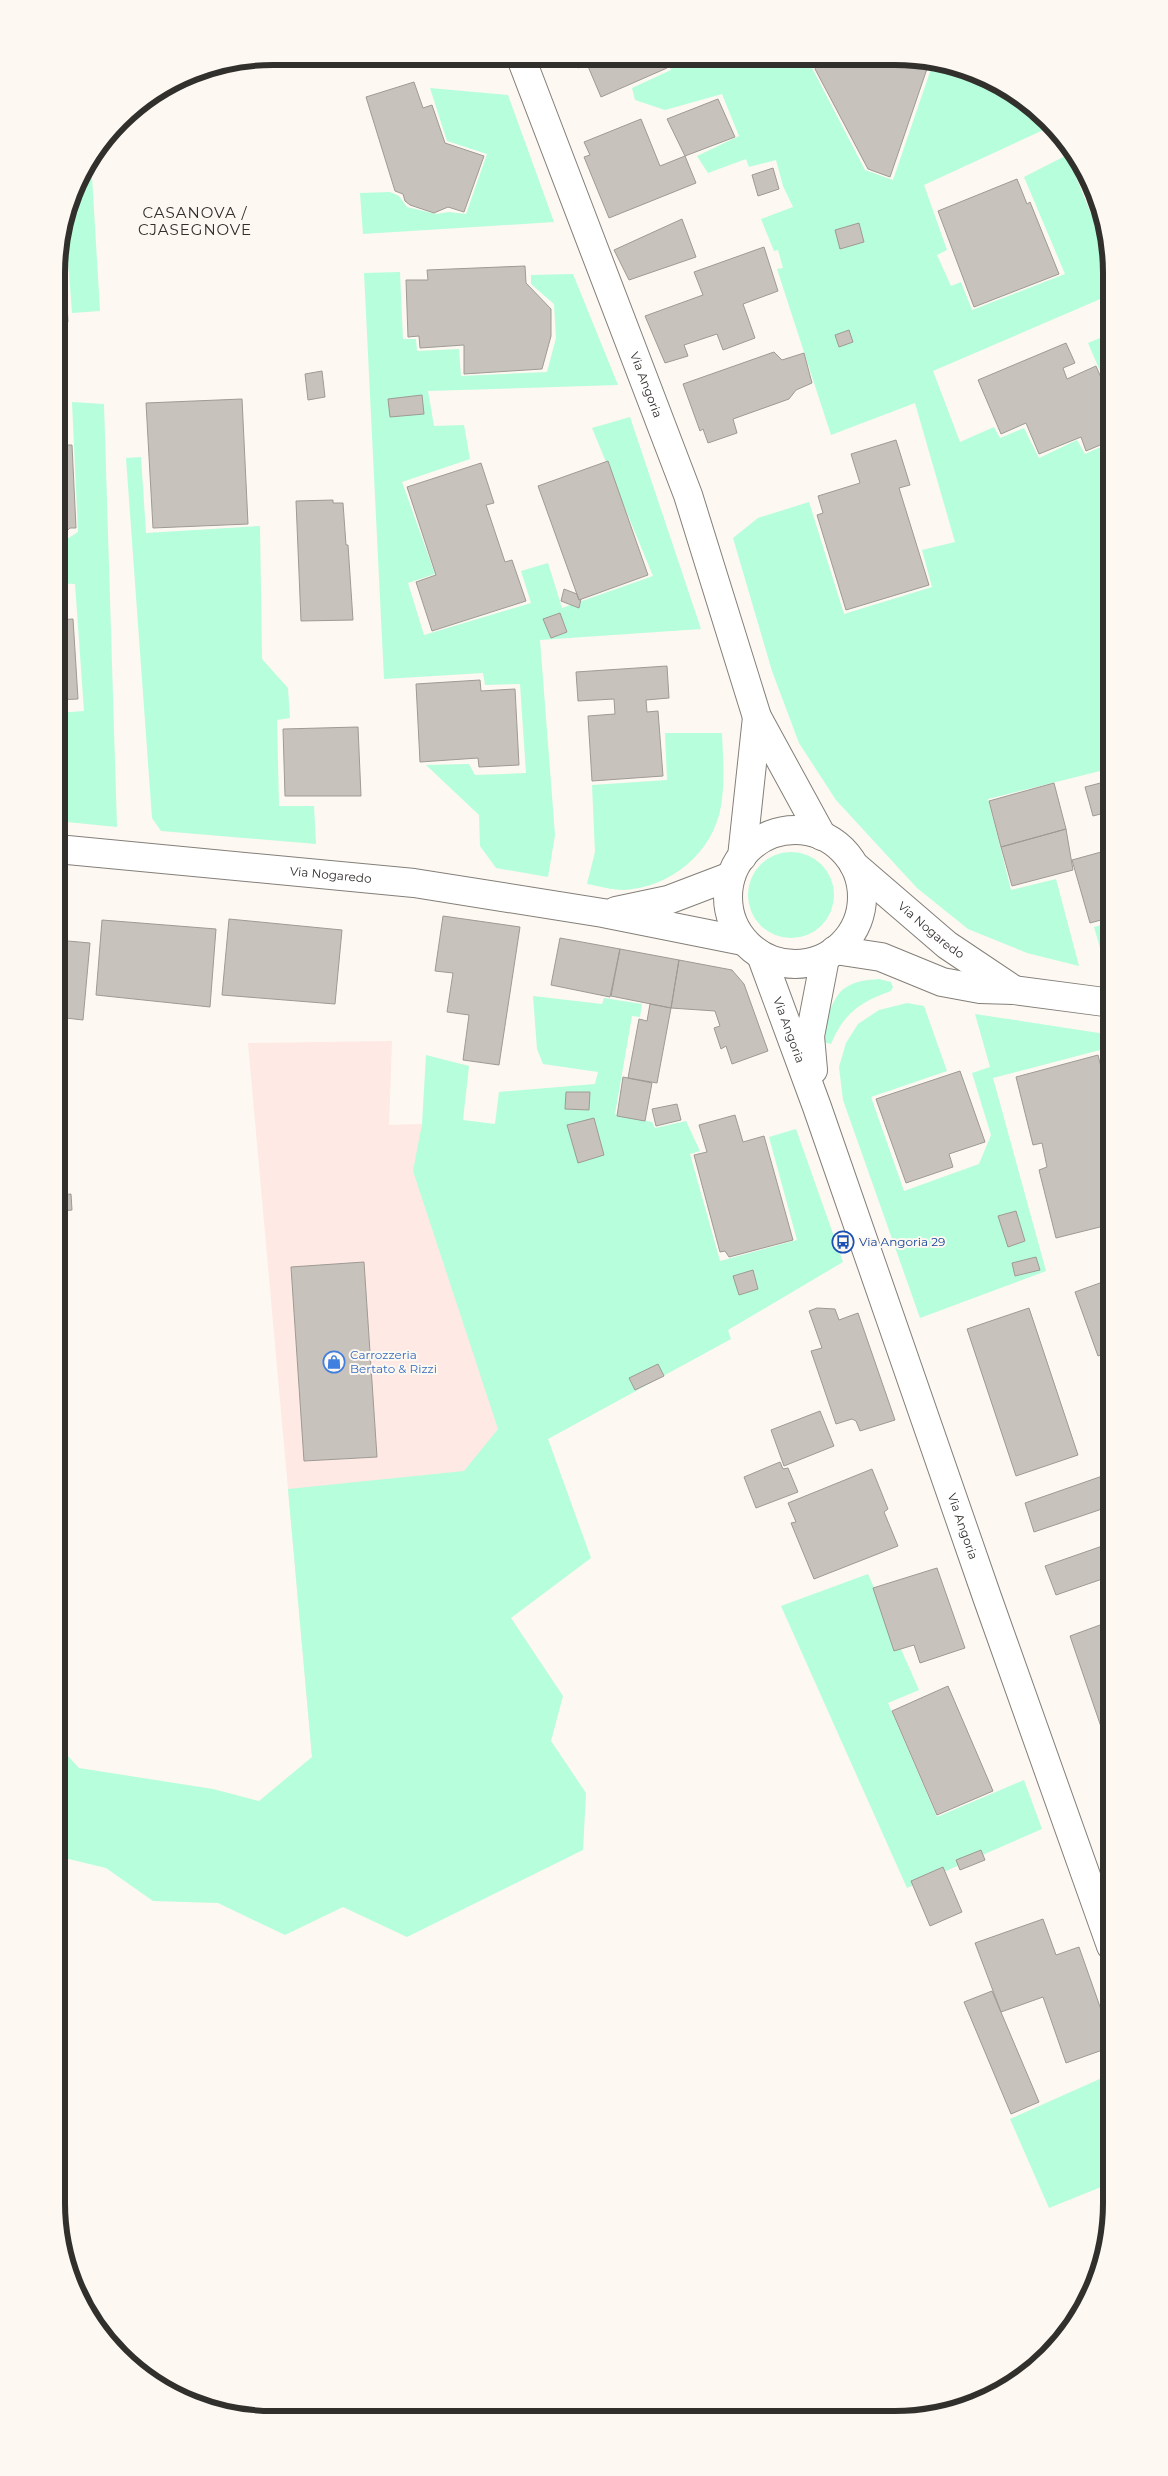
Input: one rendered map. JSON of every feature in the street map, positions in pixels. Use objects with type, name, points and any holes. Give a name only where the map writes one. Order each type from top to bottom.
[{"type":"street","name":"Via Angoria","points":[[524,65],[688,495],[757,717],[822,836]]},
{"type":"street","name":"Via Angoria","points":[[737,866],[757,717]]},
{"type":"street","points":[[801,830],[822,836],[840,848],[854,864],[861,885],[862,907],[856,928],[843,945],[830,954],[804,964],[782,963],[752,948],[732,920],[728,898],[737,866],[759,841],[779,832],[801,830]]},
{"type":"street","name":"Via Nogaredo","points":[[65,850],[414,883],[603,913],[752,948]]},
{"type":"street","name":"Via Nogaredo","points":[[854,864],[947,945],[1014,990]]},
{"type":"street","name":"Via Nogaredo","points":[[603,913],[668,900],[737,866]]},
{"type":"street","name":"Via Angoria","points":[[752,948],[817,1107],[990,1606],[1103,1917]]},
{"type":"street","name":"Via Angoria","points":[[817,1107],[810,1036],[830,954]]},
{"type":"street","name":"Via Nogaredo","points":[[830,954],[881,957],[942,982],[980,990],[1014,990],[1103,1002]]},
{"type":"shaded area","points":[[392,1041],[389,1125],[422,1124],[417,1154],[562,1549],[312,1757],[248,1043]]},
{"type":"green space","points":[[669,65],[813,65],[812,68],[865,170],[893,180],[931,68],[962,76],[987,86],[1022,108],[1045,129],[924,185],[947,250],[937,255],[951,286],[961,282],[972,310],[1065,274],[1024,177],[1067,155],[1068,156],[1099,234],[1103,259],[1103,298],[933,371],[960,442],[994,427],[1000,438],[1024,428],[1039,458],[1077,440],[1085,454],[1103,446],[1103,770],[988,799],[1011,890],[1056,879],[1079,966],[1027,953],[968,929],[917,888],[836,800],[799,743],[772,671],[733,538],[758,518],[809,502],[844,614],[932,587],[922,550],[955,542],[915,403],[831,435],[777,269],[783,268],[778,250],[774,251],[761,219],[793,207],[783,186],[776,160],[749,167],[746,159],[708,173],[697,156],[739,136],[722,94],[665,110],[635,100],[632,88],[671,70]]},
{"type":"green space","points":[[430,88],[508,95],[554,222],[363,234],[360,193],[390,192],[399,196],[407,207],[436,214],[449,212],[466,214],[487,154],[447,141]]},
{"type":"green space","points":[[92,171],[100,311],[72,313],[68,239],[72,219],[81,193]]},
{"type":"green space","points":[[400,272],[403,339],[416,339],[417,351],[459,349],[461,376],[547,372],[556,338],[554,304],[531,284],[531,275],[573,274],[618,385],[428,391],[434,426],[464,425],[470,459],[402,482],[435,574],[408,583],[424,635],[531,603],[521,571],[548,563],[562,608],[653,576],[592,428],[630,417],[701,629],[540,640],[555,835],[548,877],[496,868],[480,846],[479,815],[426,765],[469,764],[475,775],[526,773],[520,684],[485,685],[483,673],[384,679],[364,273]]},
{"type":"green space","points":[[1103,337],[1103,378],[1088,343]]},
{"type":"green space","points":[[72,402],[104,404],[117,827],[65,822],[65,712],[84,711],[75,584],[65,583],[65,539],[78,532]]},
{"type":"green space","points":[[141,457],[146,533],[260,526],[262,659],[288,688],[290,718],[277,720],[279,806],[314,806],[316,844],[161,831],[152,818],[126,458]]},
{"type":"green space","points":[[665,733],[722,733],[723,770],[721,806],[709,839],[687,864],[658,882],[624,890],[587,884],[595,852],[592,785],[667,780]]},
{"type":"green space","points":[[791,852],[807,855],[815,859],[827,871],[831,879],[834,895],[831,911],[827,919],[815,931],[807,935],[791,938],[775,935],[767,931],[755,919],[751,911],[748,895],[751,879],[755,871],[767,859],[775,855]]},
{"type":"green space","points":[[1103,924],[1103,958],[1094,927]]},
{"type":"green space","points":[[879,979],[891,982],[893,987],[891,991],[862,1004],[854,1010],[842,1024],[831,1044],[823,1042],[829,1013],[840,992],[857,982]]},
{"type":"green space","points":[[533,996],[602,1004],[604,998],[642,1004],[640,1017],[632,1016],[615,1114],[652,1122],[655,1128],[686,1121],[700,1151],[690,1154],[720,1261],[797,1240],[769,1137],[796,1129],[843,1262],[728,1330],[731,1339],[548,1439],[591,1558],[511,1618],[563,1696],[551,1741],[586,1793],[583,1850],[407,1937],[343,1907],[285,1935],[218,1903],[153,1901],[106,1868],[65,1858],[65,1753],[79,1768],[213,1789],[259,1801],[312,1757],[288,1489],[464,1471],[498,1429],[413,1171],[422,1124],[426,1055],[469,1066],[463,1120],[495,1124],[499,1092],[595,1084],[598,1072],[543,1064],[537,1049]]},
{"type":"green space","points":[[907,1003],[924,1006],[947,1071],[871,1097],[904,1191],[979,1164],[991,1135],[972,1073],[990,1067],[975,1014],[1103,1034],[1103,1049],[993,1078],[1046,1271],[920,1318],[843,1100],[839,1067],[846,1043],[858,1024],[879,1010]]},
{"type":"green space","points":[[868,1574],[919,1690],[888,1703],[937,1817],[1024,1780],[1042,1829],[907,1888],[781,1606]]},
{"type":"green space","points":[[1103,2078],[1103,2186],[1049,2208],[1010,2119]]},
{"type":"building","points":[[587,65],[665,65],[667,68],[601,97]]},
{"type":"building","points":[[816,65],[909,65],[927,68],[890,177],[868,169],[815,69]]},
{"type":"building","points":[[414,82],[423,108],[432,105],[445,143],[484,156],[464,212],[448,207],[434,213],[410,205],[405,201],[403,194],[395,191],[366,97]]},
{"type":"building","points":[[718,99],[735,137],[685,156],[667,119]]},
{"type":"building","points":[[641,119],[660,166],[685,156],[696,183],[609,218],[584,157],[590,155],[584,142]]},
{"type":"building","points":[[773,168],[779,189],[758,196],[752,175]]},
{"type":"building","points":[[1017,179],[1027,204],[1030,202],[1059,274],[974,307],[938,211]]},
{"type":"building","points":[[682,219],[696,257],[629,280],[614,250]]},
{"type":"building","points":[[859,223],[864,242],[840,249],[835,230]]},
{"type":"building","points":[[764,247],[778,291],[743,304],[755,338],[723,350],[717,334],[684,345],[688,356],[665,363],[645,316],[703,295],[694,272]]},
{"type":"building","points":[[525,266],[526,283],[551,309],[551,336],[542,369],[464,374],[464,345],[420,348],[419,336],[408,337],[406,280],[428,280],[427,270]]},
{"type":"building","points":[[65,269],[68,322],[65,322]]},
{"type":"building","points":[[849,330],[853,342],[839,347],[835,335]]},
{"type":"building","points":[[1066,343],[1075,363],[1063,368],[1067,379],[1096,366],[1103,382],[1103,444],[1086,451],[1081,437],[1039,454],[1026,423],[1001,434],[978,380]]},
{"type":"building","points":[[774,352],[782,360],[804,353],[812,383],[796,390],[789,399],[733,419],[737,433],[708,443],[703,429],[700,431],[683,384]]},
{"type":"building","points":[[322,371],[325,397],[308,400],[305,374]]},
{"type":"building","points":[[422,395],[424,414],[390,417],[388,399]]},
{"type":"building","points":[[242,399],[248,524],[153,528],[146,403]]},
{"type":"building","points":[[896,440],[910,485],[899,488],[929,585],[846,610],[817,515],[823,513],[818,496],[860,483],[851,454]]},
{"type":"building","points":[[65,445],[72,445],[76,528],[70,528],[65,533]]},
{"type":"building","points":[[608,461],[648,575],[579,600],[538,486]]},
{"type":"building","points":[[481,463],[494,503],[486,505],[505,562],[512,560],[526,601],[432,631],[416,582],[436,575],[407,487]]},
{"type":"building","points":[[333,500],[333,503],[343,503],[353,620],[301,621],[296,501]]},
{"type":"building","points":[[564,589],[577,594],[579,600],[581,599],[579,608],[561,601]]},
{"type":"building","points":[[560,613],[567,632],[551,638],[543,619]]},
{"type":"building","points":[[73,619],[78,699],[65,700],[65,620]]},
{"type":"building","points":[[667,666],[669,698],[646,700],[647,712],[658,711],[663,776],[592,781],[588,716],[615,714],[614,699],[578,701],[576,672]]},
{"type":"building","points":[[480,680],[481,691],[515,689],[519,765],[479,767],[478,758],[420,762],[416,684]]},
{"type":"building","points":[[358,727],[361,796],[285,796],[283,729]]},
{"type":"building","points":[[1103,782],[1103,813],[1093,816],[1085,787]]},
{"type":"building","points":[[1054,783],[1066,829],[1001,847],[989,801]]},
{"type":"building","points":[[1066,829],[1073,870],[1012,886],[1001,847]]},
{"type":"building","points":[[1103,851],[1103,919],[1090,923],[1072,860]]},
{"type":"building","points":[[443,916],[520,927],[499,1065],[463,1060],[469,1015],[447,1012],[453,973],[435,971]]},
{"type":"building","points":[[229,919],[342,930],[335,1004],[222,995]]},
{"type":"building","points":[[102,920],[216,929],[210,1007],[96,995]]},
{"type":"building","points":[[560,938],[620,949],[610,997],[551,985]]},
{"type":"building","points":[[65,941],[90,943],[83,1020],[65,1018]]},
{"type":"building","points":[[620,949],[679,960],[671,1008],[611,996]]},
{"type":"building","points":[[679,960],[732,970],[744,984],[768,1051],[732,1064],[726,1046],[721,1049],[714,1028],[720,1026],[715,1011],[671,1008]]},
{"type":"building","points":[[650,1004],[671,1008],[657,1083],[628,1078],[639,1019],[647,1021]]},
{"type":"building","points":[[1098,1055],[1103,1075],[1103,1226],[1056,1238],[1039,1170],[1047,1167],[1042,1143],[1033,1145],[1016,1077]]},
{"type":"building","points":[[960,1071],[985,1142],[949,1154],[953,1167],[906,1183],[876,1099]]},
{"type":"building","points":[[623,1077],[652,1083],[645,1121],[617,1116]]},
{"type":"building","points":[[566,1092],[590,1092],[589,1110],[565,1109]]},
{"type":"building","points":[[677,1104],[681,1120],[656,1126],[652,1109]]},
{"type":"building","points":[[735,1115],[743,1142],[764,1136],[793,1240],[729,1257],[725,1251],[720,1252],[694,1155],[707,1152],[699,1125]]},
{"type":"building","points":[[594,1118],[604,1155],[578,1163],[567,1125]]},
{"type":"building","points":[[71,1194],[72,1210],[65,1211],[65,1195]]},
{"type":"building","points":[[1016,1211],[1025,1241],[1008,1247],[998,1216]]},
{"type":"building","points":[[1036,1257],[1040,1270],[1015,1276],[1012,1263]]},
{"type":"building","name":"Carrozzeria Bertato & Rizzi","points":[[364,1262],[377,1457],[304,1461],[291,1267]]},
{"type":"building","points":[[753,1270],[758,1289],[739,1295],[733,1276]]},
{"type":"building","points":[[1103,1282],[1103,1354],[1098,1356],[1075,1292]]},
{"type":"building","points":[[817,1308],[835,1309],[839,1320],[858,1313],[895,1420],[860,1431],[856,1421],[852,1419],[836,1424],[811,1351],[822,1348],[809,1311]]},
{"type":"building","points":[[1029,1308],[1078,1455],[1016,1476],[967,1329]]},
{"type":"building","points":[[658,1364],[664,1376],[635,1390],[629,1378]]},
{"type":"building","points":[[820,1411],[834,1446],[784,1466],[771,1430]]},
{"type":"building","points":[[780,1462],[783,1469],[788,1468],[798,1492],[756,1508],[744,1477]]},
{"type":"building","points":[[872,1469],[888,1509],[884,1512],[898,1546],[814,1579],[791,1523],[796,1522],[788,1503]]},
{"type":"building","points":[[1103,1476],[1103,1509],[1034,1532],[1025,1503]]},
{"type":"building","points":[[1103,1546],[1103,1579],[1056,1595],[1045,1566]]},
{"type":"building","points":[[937,1568],[965,1648],[920,1663],[914,1645],[894,1651],[873,1588]]},
{"type":"building","points":[[1103,1624],[1103,1733],[1070,1636]]},
{"type":"building","points":[[948,1686],[993,1791],[937,1815],[892,1711]]},
{"type":"building","points":[[981,1850],[985,1860],[960,1870],[956,1860]]},
{"type":"building","points":[[943,1867],[962,1912],[930,1926],[911,1881]]},
{"type":"building","points":[[1043,1919],[1056,1955],[1079,1947],[1103,2015],[1103,2050],[1066,2063],[1043,1997],[1001,2012],[975,1943]]},
{"type":"building","points":[[992,1991],[1039,2102],[1011,2114],[964,2002]]},
{"type":"place","name":"Via Angoria 29","points":[[843,1242]]},
{"type":"place","name":"Carrozzeria Bertato & Rizzi","points":[[334,1362]]},
{"type":"district","name":"CASANOVA / CJASEGNOVE","points":[[195,222]]}]
